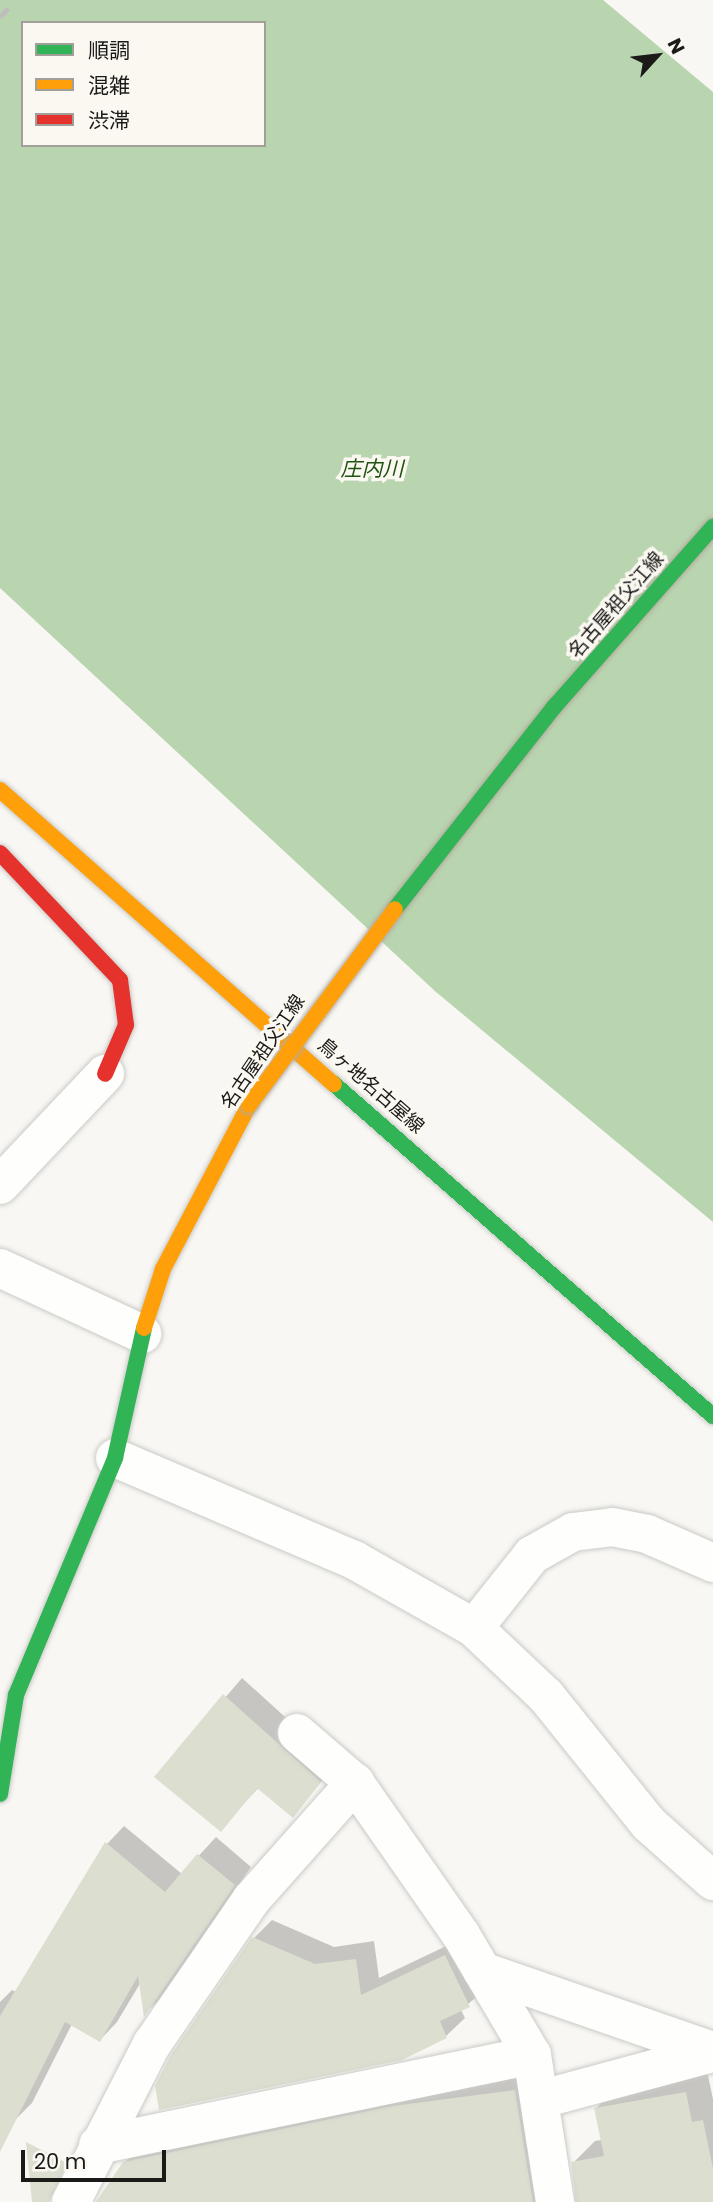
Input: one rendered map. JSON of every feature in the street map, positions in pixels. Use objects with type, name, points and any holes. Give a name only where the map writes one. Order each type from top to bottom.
[{"type":"main road","name":"名古屋祖父江線","points":[[0,1794],[16,1695],[114,1458],[135,1383],[142,1334],[163,1269],[249,1105],[346,970],[555,706],[713,527]]},
{"type":"main road","name":"鳥ヶ地名古屋線","points":[[0,790],[713,1416]]},
{"type":"main road","points":[[0,853],[120,980],[126,1025],[105,1074]]},
{"type":"main road","name":"名古屋祖父江線","points":[[0,1715],[16,1695]]},
{"type":"street","points":[[0,1185],[105,1074]]},
{"type":"street","points":[[0,1268],[142,1334]]},
{"type":"street","points":[[114,1458],[354,1560],[474,1628],[562,1714],[649,1824],[713,1881]]},
{"type":"street","points":[[474,1628],[532,1555],[573,1532],[612,1527],[647,1534],[713,1563]]},
{"type":"street","points":[[297,1733],[355,1783],[482,1971],[532,2055],[542,2099],[555,2202]]},
{"type":"street","points":[[71,2202],[98,2144],[152,2044],[251,1900],[355,1783]]},
{"type":"street","points":[[482,1971],[713,2052]]},
{"type":"street","points":[[542,2099],[713,2052]]},
{"type":"street","points":[[98,2144],[532,2055]]},
{"type":"water","name":"庄内川","points":[[0,0],[603,0],[713,92],[713,1222],[436,992],[0,588]]},
{"type":"building","points":[[223,1694],[321,1782],[293,1818],[257,1788],[221,1832],[154,1777]]},
{"type":"building","points":[[105,1842],[165,1892],[197,1854],[235,1885],[144,2017],[138,1976],[100,2042],[65,2022],[0,2152],[0,2016]]},
{"type":"building","points":[[252,1937],[315,1964],[356,1959],[361,1995],[445,1955],[470,2007],[440,2021],[447,2038],[402,2060],[159,2110],[155,2086],[171,2055]]},
{"type":"building","points":[[515,2090],[533,2202],[96,2202],[123,2162],[392,2106]]},
{"type":"building","points":[[686,2092],[692,2122],[703,2120],[713,2169],[713,2202],[576,2202],[571,2162],[604,2156],[594,2108]]},
{"type":"building","points":[[26,2142],[67,2163],[49,2202],[32,2202]]},
{"type":"railway","points":[[0,17],[16,0]]},
{"type":"traffic: fast","points":[[395,909],[555,706],[713,527]]},
{"type":"traffic: fast","points":[[334,1084],[713,1416]]},
{"type":"traffic: fast","points":[[0,1794],[16,1695],[115,1458],[144,1328]]},
{"type":"traffic: slow","points":[[0,790],[334,1084]]},
{"type":"traffic: slow","points":[[249,1105],[395,909]]},
{"type":"traffic: slow","points":[[144,1328],[163,1269],[249,1105]]},
{"type":"traffic: jam","points":[[0,853],[120,980],[126,1025],[105,1074]]}]
